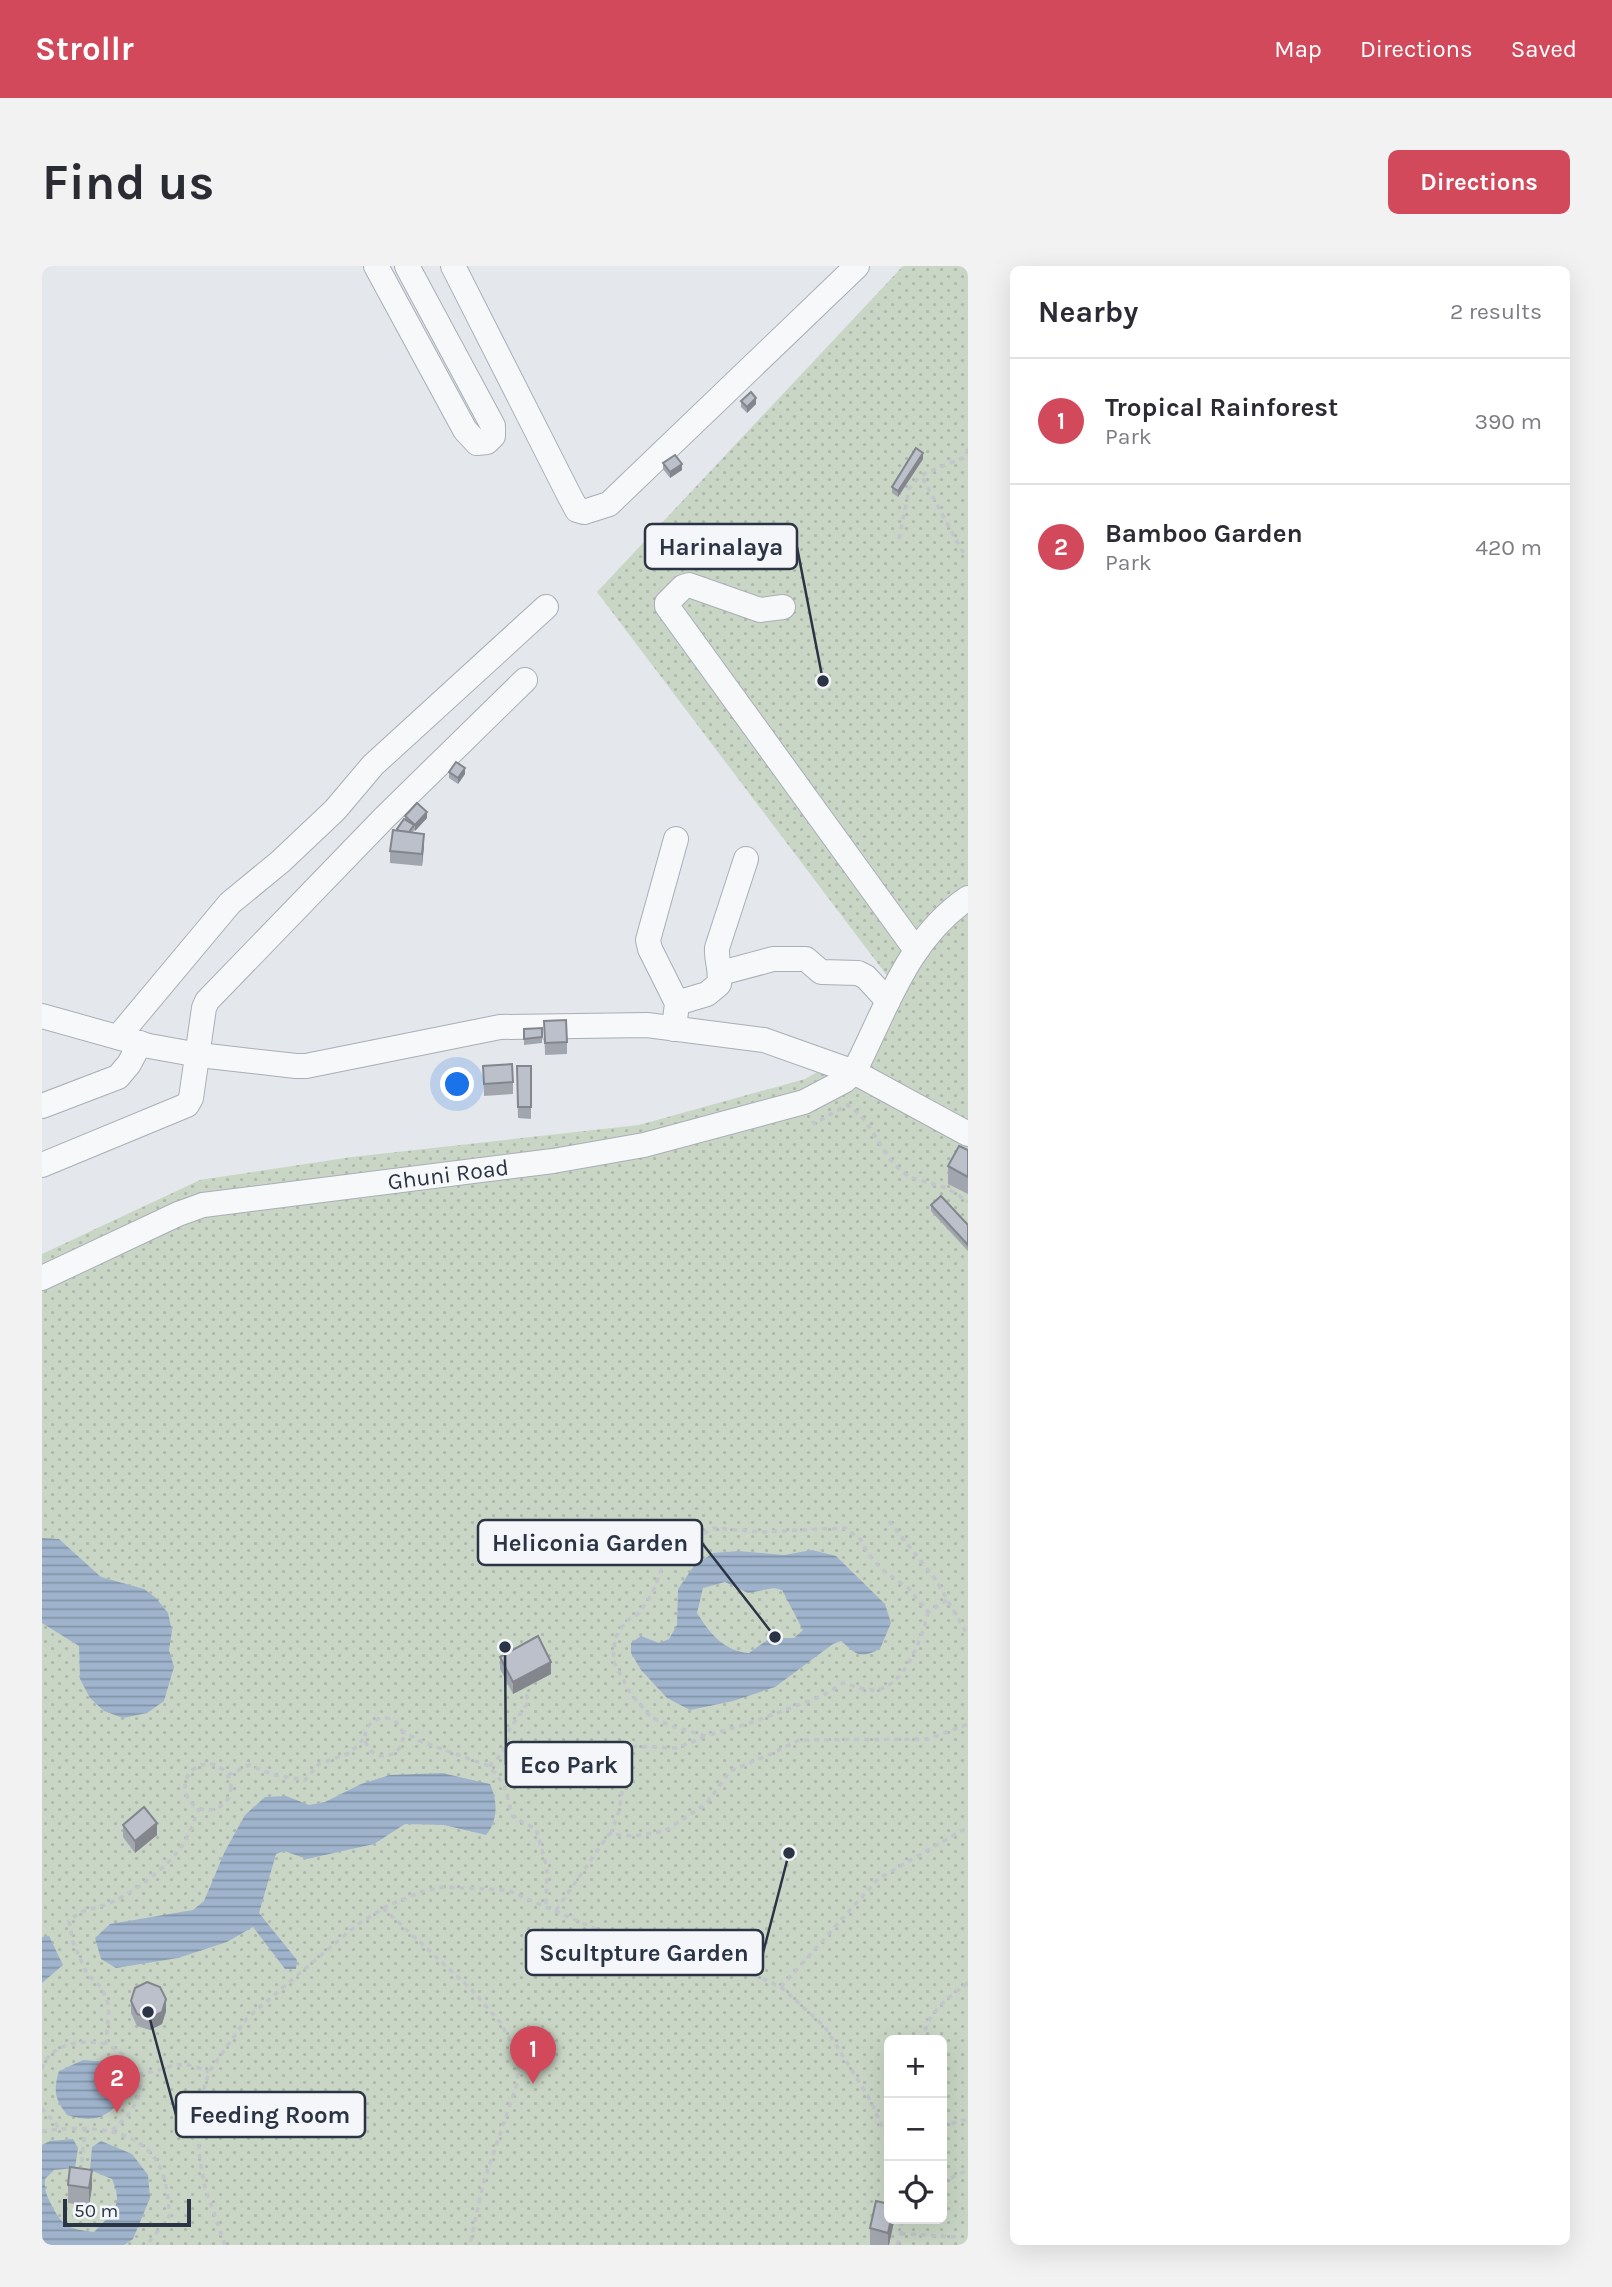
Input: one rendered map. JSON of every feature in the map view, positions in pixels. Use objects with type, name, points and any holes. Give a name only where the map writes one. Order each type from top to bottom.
[{"type":"street","points":[[376,266],[466,430],[477,443],[487,442],[493,436],[493,426],[407,266]]},
{"type":"street","points":[[453,266],[569,495],[577,510],[584,512],[609,504],[857,266]]},
{"type":"street","points":[[783,607],[760,610],[689,585],[683,587],[667,603],[916,950]]},
{"type":"street","points":[[42,1106],[118,1077],[129,1065],[136,1042],[230,903],[335,810],[373,765],[547,607]]},
{"type":"street","points":[[42,1165],[187,1105],[191,1098],[207,1000],[384,818],[525,680]]},
{"type":"street","points":[[674,1029],[677,1003],[648,940],[676,839]]},
{"type":"street","points":[[677,1003],[713,991],[719,984],[721,972],[717,948],[746,859]]},
{"type":"street","points":[[855,1072],[901,974],[916,950],[929,931],[951,909],[968,898]]},
{"type":"street","points":[[721,972],[773,959],[806,959],[821,972],[858,973],[888,1001]]},
{"type":"street","points":[[42,1016],[136,1042],[196,1055],[306,1066],[500,1027],[647,1025],[764,1040],[855,1072],[968,1134]]},
{"type":"street","name":"Ghuni Road","points":[[42,1278],[203,1205],[566,1159],[644,1145],[805,1101],[855,1072]]},
{"type":"path","points":[[900,539],[909,489],[921,475],[965,457],[968,449]]},
{"type":"path","points":[[921,475],[962,551],[968,556]]},
{"type":"path","points":[[805,1101],[814,1124],[847,1105],[856,1111],[898,1168],[915,1180],[949,1189],[968,1202]]},
{"type":"path","points":[[889,1521],[936,1580],[968,1636]]},
{"type":"path","points":[[706,1736],[651,1717],[629,1693],[613,1660],[615,1638],[626,1621],[638,1614],[652,1594],[662,1568],[690,1542],[713,1528],[763,1532],[845,1528],[861,1540],[881,1569],[908,1588],[928,1612]]},
{"type":"path","points":[[556,1910],[620,1815],[623,1785],[622,1746],[677,1748],[822,1696],[843,1683],[875,1690],[895,1682],[923,1632],[928,1612],[947,1600]]},
{"type":"path","points":[[489,1766],[502,1754],[509,1730],[529,1701],[525,1692]]},
{"type":"path","points":[[228,1775],[249,1765],[274,1775],[306,1780],[319,1764],[350,1753],[365,1737],[369,1725],[380,1718],[393,1720],[401,1730],[420,1741],[489,1766],[504,1785],[513,1817],[536,1829],[547,1868],[546,1906]]},
{"type":"path","points":[[609,1835],[633,1836],[665,1830],[706,1804],[730,1771],[799,1740],[928,1739],[968,1724]]},
{"type":"path","points":[[365,1737],[366,1744],[374,1753],[387,1755],[398,1749],[403,1737],[401,1730]]},
{"type":"path","points":[[210,1764],[228,1775],[232,1790],[226,1803],[213,1810],[199,1809],[192,1805],[185,1793],[186,1778],[190,1772],[196,1767],[210,1764]]},
{"type":"path","points":[[106,2044],[109,2007],[102,1988],[87,1974],[73,1942],[69,1921],[79,1911],[104,1906],[130,1894],[147,1881],[183,1845],[199,1809]]},
{"type":"path","points":[[781,1987],[878,1879],[968,1827]]},
{"type":"path","points":[[225,2245],[204,2185],[199,2153],[199,2104],[209,2072],[247,2018],[358,1924],[383,1908],[421,1892],[443,1887],[508,1890],[642,1950],[688,1955],[730,1964],[781,1987],[825,2027],[869,2098],[884,2130]]},
{"type":"path","points":[[383,1908],[472,1990],[500,2022],[519,2057],[517,2084],[483,2184],[470,2245]]},
{"type":"path","points":[[923,2035],[937,2006],[968,1983]]},
{"type":"path","points":[[42,2069],[53,2051],[81,2042],[106,2044],[133,2062],[139,2099],[127,2119],[112,2130]]},
{"type":"path","points":[[137,2074],[156,2072],[173,2064],[190,2063],[209,2072]]},
{"type":"path","points":[[42,2108],[60,2129]]},
{"type":"path","points":[[947,2124],[968,2119]]},
{"type":"path","points":[[80,2181],[85,2129]]},
{"type":"path","points":[[42,2131],[112,2130],[136,2140],[154,2157],[165,2180],[170,2215],[147,2245]]},
{"type":"path","points":[[947,2180],[968,2170]]},
{"type":"path","points":[[897,2245],[902,2224]]},
{"type":"path","points":[[901,2234],[961,2237]]},
{"type":"green space","points":[[903,266],[968,266],[968,2245],[42,2245],[42,1254],[200,1180],[352,1157],[639,1125],[805,1079],[856,1050],[891,981],[597,592]]},
{"type":"water","points":[[42,1538],[59,1539],[101,1577],[144,1589],[156,1598],[168,1613],[172,1631],[169,1650],[174,1667],[164,1701],[147,1713],[123,1718],[104,1711],[90,1698],[80,1679],[79,1646],[42,1623]]},
{"type":"water","points":[[812,1550],[836,1556],[885,1604],[891,1623],[880,1649],[863,1655],[851,1650],[841,1641],[833,1644],[775,1687],[733,1701],[690,1710],[667,1698],[641,1670],[631,1653],[631,1643],[641,1636],[659,1643],[669,1639],[677,1625],[678,1589],[694,1566],[713,1553],[738,1551],[784,1555]],"holes":[[[725,1582],[748,1593],[774,1588],[782,1590],[803,1630],[794,1638],[770,1638],[749,1653],[725,1645],[712,1634],[697,1613],[703,1588]]]},
{"type":"water","points":[[442,1773],[490,1784],[496,1811],[493,1824],[486,1835],[444,1825],[405,1824],[374,1844],[307,1859],[284,1851],[276,1854],[259,1913],[297,1960],[296,1969],[285,1969],[253,1927],[227,1942],[178,1958],[116,1968],[101,1959],[95,1938],[110,1924],[193,1910],[204,1901],[225,1851],[245,1815],[265,1797],[286,1796],[309,1805],[325,1802],[361,1784],[390,1775]]},
{"type":"water","points":[[49,1936],[63,1965],[42,1983],[42,1937]]},
{"type":"water","points":[[83,2060],[108,2062],[122,2079],[124,2099],[98,2118],[85,2119],[67,2115],[56,2094],[59,2071]]},
{"type":"water","points":[[73,2139],[78,2148],[75,2168],[54,2170],[45,2179],[46,2193],[52,2206],[60,2219],[69,2226],[94,2232],[107,2219],[117,2203],[112,2179],[90,2170],[92,2147],[101,2141],[132,2154],[148,2175],[150,2198],[133,2239],[124,2245],[42,2245],[42,2145],[50,2141]]},
{"type":"building","points":[[751,392],[756,398],[747,407],[741,401]]},
{"type":"building","points":[[916,448],[923,453],[898,491],[892,487]]},
{"type":"building","points":[[675,455],[682,464],[670,472],[663,463]]},
{"type":"building","points":[[456,762],[465,768],[458,778],[449,772]]},
{"type":"building","points":[[417,803],[427,812],[415,825],[405,816]]},
{"type":"building","points":[[404,819],[414,825],[409,832],[397,829]]},
{"type":"building","points":[[393,830],[424,834],[422,854],[390,851]]},
{"type":"building","points":[[566,1020],[567,1042],[545,1043],[544,1021]]},
{"type":"building","points":[[542,1028],[542,1037],[524,1039],[524,1029]]},
{"type":"building","points":[[512,1064],[513,1082],[484,1084],[483,1066]]},
{"type":"building","points":[[517,1066],[531,1066],[531,1107],[518,1107]]},
{"type":"building","points":[[959,1146],[968,1150],[968,1177],[948,1166]]},
{"type":"building","points":[[941,1196],[968,1225],[968,1245],[931,1205]]},
{"type":"building","points":[[538,1636],[551,1662],[513,1682],[500,1657]]},
{"type":"building","points":[[144,1807],[157,1823],[135,1841],[123,1825]]},
{"type":"building","points":[[147,1982],[160,1987],[166,1999],[162,2012],[150,2018],[137,2014],[131,2001],[135,1988]]},
{"type":"building","points":[[70,2167],[92,2170],[89,2188],[68,2185]]},
{"type":"building","points":[[876,2201],[884,2203],[884,2224],[890,2224],[888,2233],[870,2228]]},
{"type":"place","name":"Harinalaya","points":[[823,681]]},
{"type":"place","name":"Heliconia Garden","points":[[775,1637]]},
{"type":"place","name":"Eco Park","points":[[505,1647]]},
{"type":"place","name":"Scultpture Garden","points":[[789,1853]]},
{"type":"place","name":"Feeding Room","points":[[148,2012]]},
{"type":"place","name":"Tropical Rainforest","points":[[533,2084]]},
{"type":"place","name":"Bamboo Garden","points":[[117,2113]]}]
